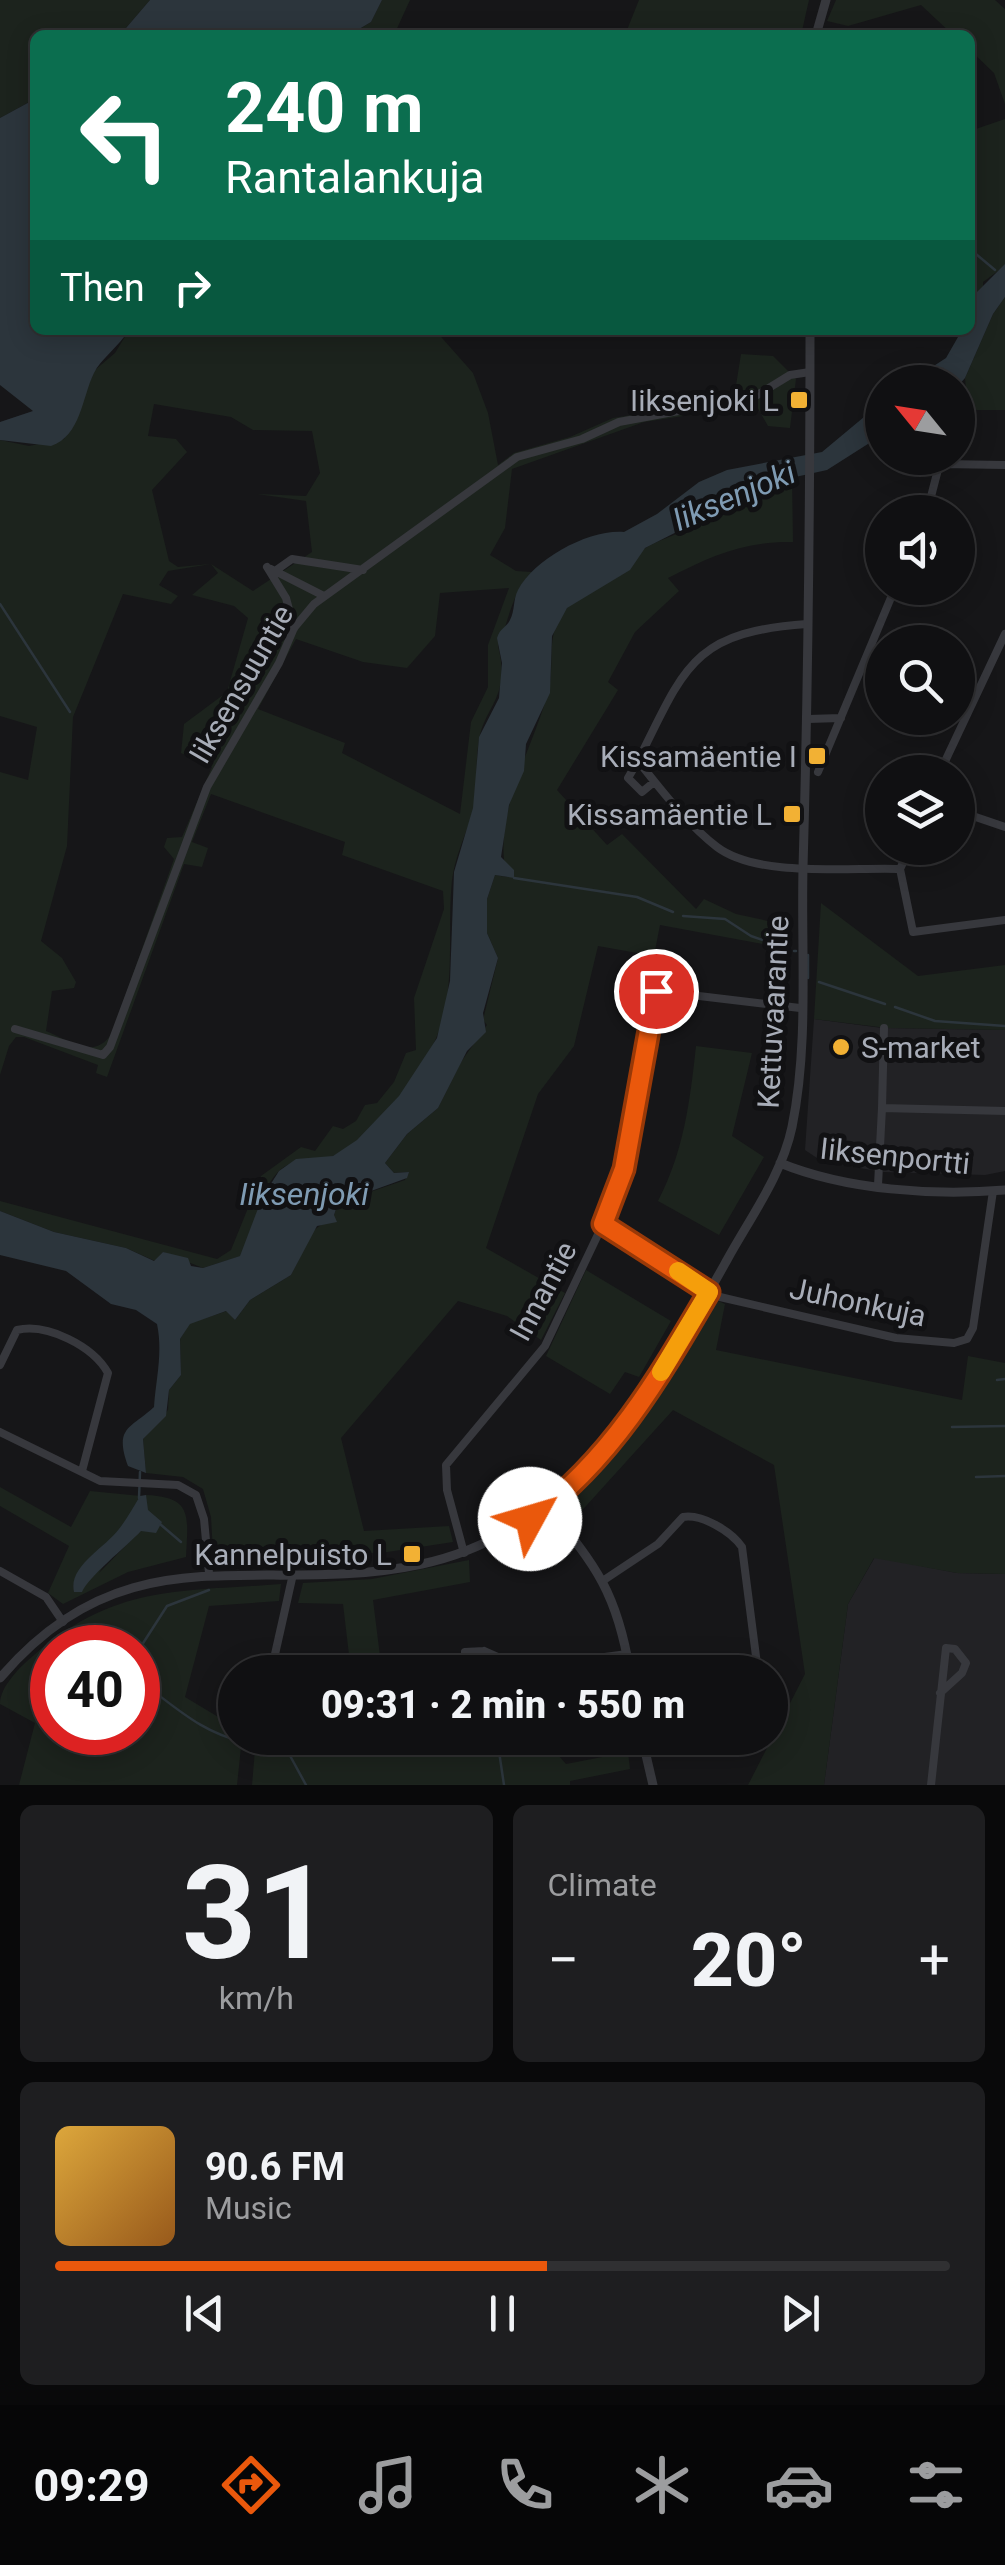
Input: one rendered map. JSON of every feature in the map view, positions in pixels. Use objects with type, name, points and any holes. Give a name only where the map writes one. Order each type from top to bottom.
[{"type":"street","points":[[817,30],[826,0]]},
{"type":"street","name":"Kettuvaarantie","points":[[0,1678],[64,1622],[129,1588],[209,1573],[390,1570],[464,1554],[511,1531],[547,1506],[624,1428],[709,1292],[780,1163],[799,1083],[808,719],[810,335]]},
{"type":"street","name":"Iiksensuuntie","points":[[15,1028],[90,1053],[103,1055],[110,1046],[207,788],[280,663],[294,628],[324,596],[517,456],[582,439],[619,422],[754,397],[790,375],[810,372]]},
{"type":"street","points":[[975,463],[1005,465]]},
{"type":"street","points":[[275,570],[292,559],[363,570]]},
{"type":"street","points":[[294,628],[286,598],[267,568],[324,596]]},
{"type":"street","points":[[818,772],[888,605]]},
{"type":"street","points":[[654,782],[642,792],[628,778],[676,686],[703,655],[721,641],[755,627],[807,624]]},
{"type":"street","points":[[948,755],[1005,634]]},
{"type":"street","points":[[808,719],[840,718]]},
{"type":"street","points":[[638,761],[719,848],[765,865],[900,868]]},
{"type":"street","points":[[975,817],[1005,828]]},
{"type":"street","points":[[902,865],[913,932],[1005,920]]},
{"type":"street","name":"Innantie","points":[[464,1554],[447,1490],[446,1465],[545,1346],[603,1224],[624,1169],[656,991],[800,1008]]},
{"type":"street","points":[[878,1185],[884,1028]]},
{"type":"street","points":[[882,1108],[1005,1111]]},
{"type":"street","name":"Iiksenportti","points":[[780,1163],[821,1177],[878,1185],[999,1190]]},
{"type":"street","name":"Juhonkuja","points":[[709,1292],[896,1338],[954,1343],[967,1339],[973,1328],[999,1190]]},
{"type":"street","points":[[603,1224],[709,1292]]},
{"type":"street","points":[[0,1366],[17,1330],[37,1326],[100,1357],[108,1373],[82,1471]]},
{"type":"street","points":[[0,1432],[100,1481],[178,1485],[196,1495],[204,1519],[209,1573]]},
{"type":"street","points":[[484,1652],[524,1668],[627,1654],[622,1624],[604,1580],[547,1506]]},
{"type":"street","points":[[604,1580],[658,1544],[683,1518],[700,1518],[742,1546],[756,1655]]},
{"type":"street","points":[[0,1571],[46,1597],[64,1622]]},
{"type":"street","points":[[275,1655],[293,1574]]},
{"type":"street","points":[[931,1785],[940,1693],[946,1648],[955,1649],[966,1663],[962,1673],[940,1693]]},
{"type":"street","points":[[646,1755],[653,1785]]},
{"type":"shaded area","points":[[0,0],[150,0],[124,30],[30,30],[30,102],[0,118]]},
{"type":"shaded area","points":[[382,0],[410,0],[396,30],[357,30],[371,22]]},
{"type":"shaded area","points":[[639,0],[809,0],[802,30],[627,30]]},
{"type":"shaded area","points":[[836,0],[995,0],[1005,9],[1005,104],[994,73],[975,55],[975,30],[948,30],[921,5],[848,26],[827,21]]},
{"type":"shaded area","points":[[1005,119],[1005,266],[983,282],[983,292],[975,302],[975,129]]},
{"type":"shaded area","points":[[1005,297],[1005,410],[975,410],[975,365],[971,365],[993,314]]},
{"type":"shaded area","points":[[126,335],[439,335],[473,373],[488,413],[498,465],[514,453],[570,437],[613,418],[734,398],[741,354],[773,356],[796,379],[790,428],[768,426],[756,405],[644,422],[512,469],[505,528],[490,555],[516,571],[532,572],[515,597],[498,646],[499,691],[481,733],[474,807],[452,880],[448,994],[437,1037],[408,1085],[374,1128],[333,1156],[284,1167],[265,1192],[241,1256],[203,1268],[163,1252],[155,1261],[126,1248],[54,1232],[0,1211],[0,1201],[217,1259],[231,1250],[261,1176],[301,1147],[315,1151],[333,1126],[343,1129],[356,1121],[365,1105],[377,1103],[394,1082],[406,1053],[416,1050],[414,998],[444,909],[443,891],[342,855],[345,842],[211,794],[192,842],[208,848],[202,867],[184,864],[107,1077],[96,1073],[98,1065],[24,1037],[16,1037],[9,1046],[0,1075],[0,772],[28,780],[37,727],[0,716],[0,440],[29,446],[64,439],[95,370],[115,353]],"holes":[[[154,404],[231,417],[253,430],[312,431],[320,473],[306,496],[257,494],[306,501],[312,552],[253,591],[211,564],[178,567],[169,561],[152,490],[187,452],[176,439],[148,436]],[[211,564],[218,573],[192,595],[234,606],[248,618],[227,692],[184,724],[181,753],[212,767],[182,837],[167,838],[164,847],[174,859],[112,1033],[98,1046],[82,1046],[46,1031],[52,991],[74,988],[76,982],[62,958],[41,941],[67,846],[73,717],[123,594],[171,604],[178,596],[159,585],[168,571]],[[509,588],[488,645],[488,687],[471,722],[460,814],[342,753],[345,743],[258,709],[296,639],[363,662],[407,668],[435,636],[440,593]]]},
{"type":"shaded area","points":[[792,477],[793,542],[728,551],[668,578],[679,591],[635,632],[608,682],[618,690],[557,790],[607,845],[622,834],[696,909],[704,899],[736,914],[782,924],[784,948],[660,925],[654,956],[598,946],[574,1046],[538,1094],[486,1248],[565,1293],[541,1340],[507,1316],[458,1301],[341,1438],[364,1531],[449,1526],[453,1542],[381,1553],[213,1552],[211,1517],[203,1489],[183,1477],[146,1473],[143,1439],[168,1410],[169,1390],[181,1375],[180,1339],[190,1323],[227,1311],[235,1320],[250,1300],[291,1275],[313,1231],[334,1215],[338,1203],[405,1180],[408,1172],[394,1173],[385,1163],[407,1134],[438,1108],[461,1062],[487,1025],[483,1020],[498,958],[487,933],[487,899],[495,875],[507,877],[504,853],[509,806],[549,689],[553,639],[559,619],[569,606],[603,585],[642,550],[697,525],[755,491]]},
{"type":"shaded area","points":[[821,903],[918,976],[1005,965],[1005,1030],[887,1028],[814,1019]]},
{"type":"shaded area","points":[[814,1019],[882,1028],[878,1171],[823,1162],[805,1150]]},
{"type":"shaded area","points":[[887,1028],[1005,1030],[1005,1171],[985,1175],[883,1172]]},
{"type":"shaded area","points":[[696,1046],[752,1053],[732,1136],[764,1157],[719,1235],[658,1201],[680,1144]]},
{"type":"shaded area","points":[[586,1270],[671,1321],[639,1377],[625,1372],[610,1394],[546,1356]]},
{"type":"shaded area","points":[[711,1298],[725,1304],[716,1350],[962,1400],[968,1356],[1005,1363],[1005,1574],[957,1573],[874,1558],[848,1604],[824,1785],[748,1785],[763,1755],[788,1755],[788,1707],[805,1674],[774,1465],[673,1410],[577,1516],[568,1496],[629,1432]]},
{"type":"shaded area","points":[[0,1487],[71,1527],[90,1491],[141,1496],[135,1514],[99,1573],[141,1530],[146,1495],[172,1500],[180,1505],[187,1520],[186,1557],[128,1572],[63,1604],[48,1593],[69,1546],[0,1506]]},
{"type":"shaded area","points":[[875,1557],[957,1573],[1005,1574],[1005,1785],[824,1785],[848,1604]]},
{"type":"shaded area","points":[[469,1560],[470,1582],[373,1600],[380,1655],[349,1655],[343,1604],[298,1603],[303,1583],[372,1579]]},
{"type":"shaded area","points":[[281,1584],[279,1601],[209,1606],[185,1697],[218,1717],[218,1755],[240,1755],[237,1785],[19,1785],[30,1742],[30,1755],[160,1755],[160,1625],[76,1625],[122,1603],[180,1591]]},
{"type":"shaded area","points":[[29,1660],[30,1720],[0,1704],[7,1683]]},
{"type":"shaded area","points":[[255,1755],[558,1755],[566,1764],[628,1755],[630,1769],[570,1781],[570,1785],[252,1785]]},
{"type":"water","points":[[150,0],[382,0],[371,22],[357,30],[124,30]]},
{"type":"water","points":[[30,102],[30,335],[125,335],[97,368],[69,434],[51,446],[0,440],[0,422],[33,411],[0,385],[0,118]]},
{"type":"water","points":[[1005,264],[1005,297],[993,314],[971,365],[935,365],[946,358],[959,335],[975,335],[975,294]]},
{"type":"water","name":"Iiksenjoki","points":[[865,416],[865,446],[827,470],[777,481],[645,548],[630,570],[567,608],[552,636],[550,693],[526,744],[524,771],[509,805],[501,857],[514,870],[514,878],[495,875],[487,899],[487,933],[498,958],[483,1013],[486,1032],[467,1051],[438,1108],[407,1134],[385,1163],[394,1173],[409,1172],[407,1178],[338,1203],[334,1215],[337,1222],[317,1226],[291,1275],[250,1300],[235,1320],[226,1311],[190,1324],[180,1339],[181,1375],[169,1390],[166,1416],[143,1439],[146,1473],[128,1466],[124,1436],[154,1407],[159,1355],[157,1324],[136,1310],[111,1304],[66,1271],[0,1255],[0,1211],[54,1232],[126,1248],[154,1261],[163,1252],[188,1258],[191,1266],[203,1268],[240,1256],[262,1198],[279,1171],[296,1159],[333,1156],[357,1140],[399,1096],[437,1038],[450,981],[454,872],[473,808],[479,737],[499,698],[502,663],[497,638],[510,620],[516,594],[526,578],[565,548],[595,535],[624,532],[657,514],[699,482],[727,470],[822,452]]},
{"type":"water","points":[[146,1495],[148,1510],[162,1522],[156,1533],[141,1531],[99,1570],[82,1592],[74,1592],[82,1566],[119,1529],[140,1496]]},
{"type":"waterway","points":[[975,253],[995,270]]},
{"type":"waterway","points":[[0,604],[70,712]]},
{"type":"waterway","points":[[514,878],[637,897],[673,912]]},
{"type":"waterway","points":[[683,916],[725,919],[751,936],[783,947]]},
{"type":"waterway","points":[[808,955],[808,978]]},
{"type":"waterway","points":[[819,982],[885,1004]]},
{"type":"waterway","points":[[895,1007],[935,1021],[1005,1026]]},
{"type":"waterway","points":[[997,1380],[1005,1379]]},
{"type":"waterway","points":[[952,1427],[1005,1426]]},
{"type":"waterway","points":[[139,1498],[140,1472]]},
{"type":"waterway","points":[[976,1477],[1005,1476]]},
{"type":"waterway","points":[[160,1524],[181,1542]]},
{"type":"waterway","points":[[155,1625],[167,1606],[209,1590]]},
{"type":"waterway","points":[[160,1697],[218,1733]]},
{"type":"waterway","points":[[290,1755],[306,1785]]},
{"type":"waterway","points":[[500,1755],[504,1785]]},
{"type":"slow traffic","points":[[661,1372],[709,1292],[678,1271]]},
{"type":"place","name":"Iiksenjoki L","points":[[799,400]]},
{"type":"place","name":"Kissamäentie I","points":[[817,756]]},
{"type":"place","name":"Kissamäentie L","points":[[792,814]]},
{"type":"place","name":"S-market","points":[[841,1047]]},
{"type":"place","name":"Kannelpuisto L","points":[[412,1554]]},
{"type":"route","points":[[530,1519],[585,1472],[624,1428],[709,1292],[603,1224],[624,1169],[656,991]]}]
